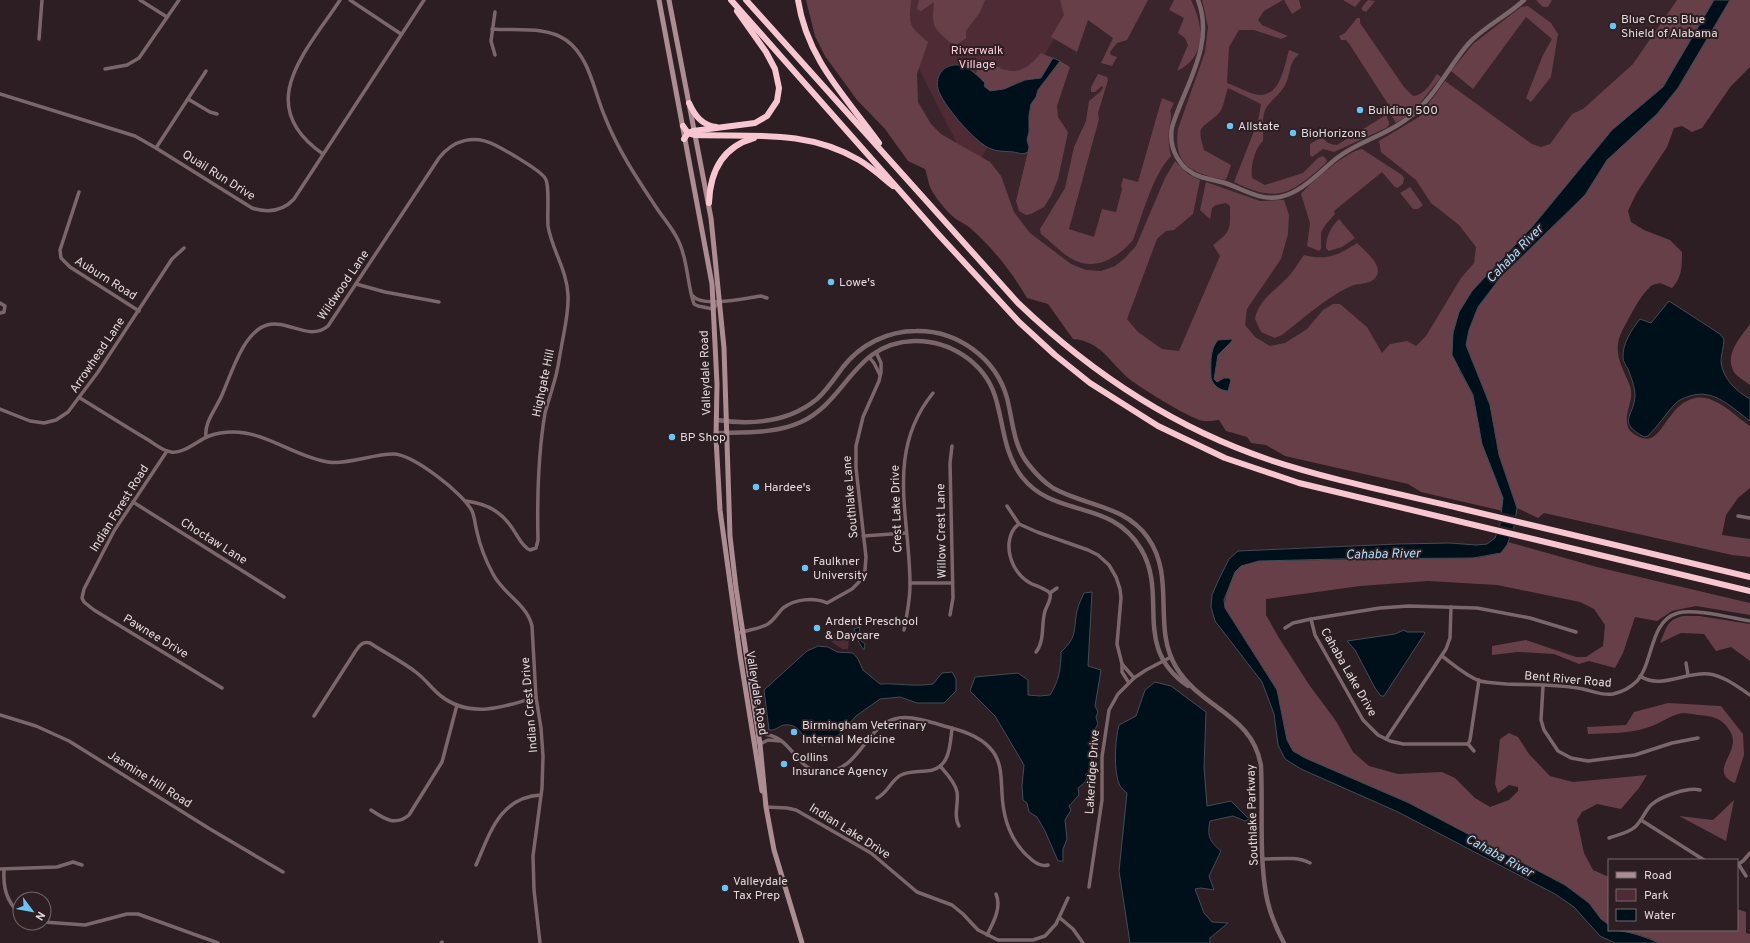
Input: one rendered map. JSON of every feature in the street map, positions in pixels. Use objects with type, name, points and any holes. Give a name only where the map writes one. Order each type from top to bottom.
[{"type":"highway","points":[[690,135],[720,128],[747,125],[761,120],[774,106],[779,88],[777,75],[772,61],[731,0]]},
{"type":"highway","points":[[731,0],[992,294],[1030,333],[1070,367],[1124,406],[1158,426],[1192,443],[1254,469],[1318,488],[1532,538],[1656,570],[1750,591]]},
{"type":"highway","points":[[746,0],[1018,303],[1074,353],[1133,395],[1200,432],[1262,457],[1299,469],[1750,577]]},
{"type":"highway","points":[[798,0],[806,31],[820,63],[893,164]]},
{"type":"highway","points":[[689,104],[699,119],[710,126],[720,128]]},
{"type":"highway","points":[[683,126],[690,135]]},
{"type":"highway","points":[[690,135],[793,137],[832,146],[865,164],[902,193]]},
{"type":"highway","points":[[709,203],[711,182],[720,160],[736,145],[758,136]]},
{"type":"main road","points":[[659,0],[683,126]]},
{"type":"main road","name":"Valleydale Road","points":[[669,0],[689,104],[690,135],[712,284],[717,384],[716,433],[722,531],[760,744],[765,784],[764,796]]},
{"type":"main road","name":"Valleydale Road","points":[[690,135],[709,203],[720,302],[724,348],[732,564],[754,740],[774,850],[802,943]]},
{"type":"street","points":[[39,39],[42,0]]},
{"type":"street","points":[[140,0],[167,18]]},
{"type":"street","points":[[105,70],[127,65],[139,58],[179,0]]},
{"type":"street","points":[[322,154],[306,142],[297,130],[289,111],[289,82],[295,68],[340,0]]},
{"type":"street","points":[[350,0],[401,34]]},
{"type":"street","name":"Quail Run Drive","points":[[0,94],[127,134],[156,148],[252,208],[265,211],[281,208],[292,201],[424,0]]},
{"type":"street","points":[[1198,0],[1203,25],[1202,48],[1172,127],[1171,138],[1174,151],[1180,163],[1197,176],[1224,183],[1253,195],[1273,198],[1287,195],[1298,190],[1338,157],[1399,125],[1409,118],[1426,101],[1455,60],[1471,42],[1524,0]]},
{"type":"street","points":[[495,12],[491,41],[495,55]]},
{"type":"street","points":[[492,29],[552,33],[570,43],[580,55],[604,116],[615,138],[642,186],[680,242],[685,256],[692,296],[696,305],[713,309],[720,302]]},
{"type":"street","points":[[156,148],[206,71]]},
{"type":"street","points":[[188,98],[210,112],[216,114]]},
{"type":"street","name":"Wildwood Lane","points":[[206,437],[207,426],[225,390],[235,362],[255,333],[264,326],[275,324],[310,332],[320,331],[330,323],[438,158],[446,149],[463,141],[476,139],[487,142],[508,153]]},
{"type":"street","name":"Highgate Hill","points":[[466,502],[483,505],[496,510],[511,524],[524,546],[530,550],[536,548],[538,540],[540,465],[544,421],[558,364],[565,325],[568,294],[564,272],[548,227],[547,181],[543,175],[508,153]]},
{"type":"street","name":"Auburn Road","points":[[79,192],[60,250],[61,258],[65,264],[139,311]]},
{"type":"street","name":"Arrowhead Lane","points":[[0,409],[35,422],[50,423],[63,417],[80,398],[172,259],[184,248]]},
{"type":"street","points":[[356,284],[385,292],[439,302]]},
{"type":"street","points":[[692,296],[701,302],[720,302],[761,296],[767,298]]},
{"type":"street","points":[[0,303],[5,306],[6,309],[4,312],[0,313]]},
{"type":"street","name":"Southlake Parkway","points":[[717,420],[770,421],[790,415],[818,398],[848,361],[867,345],[878,339],[896,333],[914,330],[929,331],[941,333],[959,340],[974,350],[996,373],[1003,388],[1020,453],[1035,473],[1049,485],[1058,490],[1104,506],[1122,515],[1135,524],[1149,538],[1158,555],[1163,574],[1166,640],[1171,657],[1179,672],[1193,689]]},
{"type":"street","name":"Southlake Parkway","points":[[716,433],[779,430],[802,422],[824,406],[855,369],[872,354],[899,343],[914,341],[928,342],[950,348],[964,355],[975,364],[993,390],[1007,450],[1022,477],[1037,491],[1055,501],[1098,513],[1113,521],[1129,533],[1141,548],[1149,566],[1153,582],[1155,637],[1169,669],[1179,679],[1242,726],[1251,738],[1258,752],[1262,766],[1264,882],[1268,904],[1284,943]]},
{"type":"street","points":[[867,345],[880,376]]},
{"type":"street","name":"Southlake Lane","points":[[741,632],[767,624],[788,605],[814,599],[827,603],[852,589],[861,579],[865,566],[856,468],[856,446],[863,418],[880,376],[881,363],[872,354]]},
{"type":"street","name":"Crest Lake Drive","points":[[904,630],[910,583],[906,533],[904,466],[906,449],[916,418],[933,393]]},
{"type":"street","points":[[80,398],[167,451]]},
{"type":"street","name":"Indian Crest Drive","points":[[167,451],[180,451],[206,437],[223,432],[240,432],[259,437],[314,459],[330,462],[385,454],[404,455],[421,464],[466,502],[472,511],[484,553],[493,576],[503,589],[523,608],[532,623],[536,698],[543,748],[544,768],[533,856],[534,890],[540,943]]},
{"type":"street","name":"Willow Crest Lane","points":[[950,615],[953,606],[950,463],[952,446]]},
{"type":"street","name":"Indian Forest Road","points":[[83,599],[84,589],[98,558],[114,530],[167,451]]},
{"type":"street","name":"Choctaw Lane","points":[[134,502],[284,597]]},
{"type":"street","points":[[1007,506],[1019,524],[1088,550],[1109,565],[1116,577],[1121,595],[1117,640],[1122,664],[1122,672],[1129,683]]},
{"type":"street","points":[[1738,516],[1750,518]]},
{"type":"street","points":[[1019,524],[1013,529],[1010,538],[1010,554],[1013,565],[1019,574],[1026,580],[1050,593]]},
{"type":"street","points":[[863,536],[906,533]]},
{"type":"street","points":[[910,583],[952,583]]},
{"type":"street","points":[[1050,593],[1057,588]]},
{"type":"street","points":[[1036,652],[1041,644],[1043,617],[1051,598],[1050,593]]},
{"type":"street","name":"Pawnee Drive","points":[[83,599],[86,604],[94,610],[222,688]]},
{"type":"street","points":[[1284,628],[1293,622],[1389,606],[1477,608],[1522,616],[1576,632]]},
{"type":"street","points":[[1386,740],[1446,649],[1450,638],[1451,607]]},
{"type":"street","name":"Bent River Road","points":[[1442,656],[1479,680],[1497,683],[1582,689],[1604,694],[1613,694],[1626,689],[1640,676],[1648,662],[1659,628],[1665,620],[1678,612],[1693,612],[1750,621]]},
{"type":"street","name":"Cahaba Lake Drive","points":[[1311,619],[1315,635],[1363,720],[1375,733],[1386,740],[1404,744],[1468,744]]},
{"type":"street","points":[[314,716],[361,644],[365,642],[370,643],[415,672],[442,698],[457,705],[473,709],[497,708],[536,698]]},
{"type":"street","name":"Lakeridge Drive","points":[[1089,887],[1102,800],[1102,757],[1107,716],[1112,702],[1134,678],[1171,657]]},
{"type":"street","points":[[1686,663],[1688,675]]},
{"type":"street","points":[[1122,664],[1134,678]]},
{"type":"street","points":[[1640,676],[1648,680],[1656,681],[1688,675],[1716,675],[1750,695]]},
{"type":"street","points":[[1474,751],[1468,744],[1470,740],[1479,680]]},
{"type":"street","points":[[1543,686],[1541,720],[1544,730],[1558,751],[1571,758],[1588,761],[1635,755],[1672,743],[1698,738]]},
{"type":"street","points":[[371,810],[390,821],[403,819],[408,815],[442,762],[457,705]]},
{"type":"street","name":"Jasmine Hill Road","points":[[0,715],[36,726],[69,741],[210,829],[283,872]]},
{"type":"street","points":[[780,741],[768,740],[760,744],[754,740],[758,734],[770,735],[789,746],[801,763],[807,768],[818,772],[827,772],[840,768],[852,760],[878,729],[890,720],[907,717],[952,728],[980,739],[993,752],[1001,770],[1004,813],[1013,839],[1034,862],[1041,866],[1048,865]]},
{"type":"street","points":[[877,798],[883,794],[893,781],[902,774],[913,771],[927,771],[940,766],[949,753],[952,728]]},
{"type":"street","points":[[940,766],[956,789],[958,798],[955,819],[959,826]]},
{"type":"street","points":[[1609,838],[1630,830],[1641,820],[1649,808],[1659,800],[1687,789],[1700,790]]},
{"type":"street","points":[[476,865],[492,828],[507,808],[522,798],[541,796]]},
{"type":"street","name":"Indian Lake Drive","points":[[766,808],[787,808],[796,810],[857,844],[884,862],[917,892],[946,901],[956,908],[978,930],[987,936],[998,940],[1035,941],[1049,932],[1060,918],[1068,898]]},
{"type":"street","points":[[1641,820],[1701,859]]},
{"type":"street","points":[[1746,876],[1738,865],[1750,853]]},
{"type":"street","points":[[1263,859],[1294,859],[1310,863]]},
{"type":"street","points":[[12,905],[6,894],[2,869],[57,867],[73,862],[82,865]]},
{"type":"street","points":[[987,936],[996,917],[996,894]]},
{"type":"street","points":[[52,923],[85,925],[128,914],[138,914],[218,943]]},
{"type":"street","points":[[1060,918],[1073,929],[1084,943]]},
{"type":"shaded area","points":[[806,0],[911,0],[911,24],[913,28],[928,42],[917,74],[918,102],[931,124],[941,134],[990,162],[1001,176],[1014,212],[1030,233],[1071,264],[1086,270],[1101,271],[1115,266],[1125,258],[1136,246],[1165,178],[1175,161],[1188,174],[1200,180],[1193,214],[1174,230],[1166,231],[1157,239],[1127,319],[1138,332],[1162,349],[1179,351],[1220,256],[1213,245],[1227,233],[1229,229],[1230,206],[1226,203],[1216,205],[1212,208],[1210,219],[1200,210],[1206,182],[1260,201],[1284,200],[1289,215],[1288,234],[1281,259],[1247,309],[1245,325],[1255,337],[1270,346],[1285,343],[1307,329],[1323,310],[1333,304],[1340,304],[1367,327],[1382,353],[1390,344],[1407,341],[1416,346],[1426,336],[1461,278],[1474,263],[1476,247],[1459,225],[1431,203],[1416,180],[1381,152],[1379,141],[1419,117],[1445,81],[1532,144],[1541,147],[1550,144],[1572,114],[1583,109],[1633,64],[1677,0],[1714,0],[1663,87],[1612,130],[1532,227],[1472,291],[1459,370],[1473,395],[1482,444],[1503,498],[1503,511],[1421,492],[1408,484],[1285,456],[1266,445],[1251,443],[1247,437],[1226,431],[1219,420],[1206,421],[1198,419],[1165,402],[1127,377],[1097,348],[1082,341],[1073,339],[1048,304],[1027,298],[994,251],[969,227],[947,211],[932,191],[925,169],[908,161],[885,129],[857,100],[825,56],[815,36]]},
{"type":"shaded area","points":[[862,0],[1697,0],[1420,363],[1205,384],[967,201]]},
{"type":"shaded area","points":[[919,0],[985,0],[980,12],[966,31],[966,38],[958,44],[954,44],[940,33],[934,25],[934,2],[921,11],[917,9]]},
{"type":"shaded area","points":[[1060,0],[1148,0],[1127,40],[1117,43],[1110,52],[1111,55],[1117,57],[1112,66],[1101,63],[1113,38],[1088,20],[1077,52],[1051,37],[1064,15]]},
{"type":"shaded area","points":[[1174,0],[1191,0],[1199,20],[1200,30],[1200,40],[1194,58],[1187,65],[1177,71],[1188,45],[1185,38],[1178,33],[1184,18],[1169,10]]},
{"type":"shaded area","points":[[1202,0],[1283,0],[1264,11],[1258,20],[1262,25],[1288,36],[1281,39],[1254,30],[1239,30],[1229,47],[1227,83],[1247,92],[1259,95],[1266,94],[1272,91],[1277,85],[1283,72],[1289,50],[1299,54],[1291,65],[1283,88],[1264,112],[1263,141],[1255,153],[1252,168],[1252,178],[1265,185],[1303,173],[1318,158],[1323,156],[1327,160],[1326,163],[1314,174],[1293,188],[1273,194],[1262,193],[1234,182],[1258,121],[1261,104],[1228,88],[1220,112],[1204,125],[1201,131],[1204,150],[1231,165],[1227,177],[1225,180],[1195,171],[1182,160],[1177,142],[1178,129],[1205,52],[1208,27]]},
{"type":"shaded area","points":[[1284,0],[1299,0],[1301,8],[1292,14]]},
{"type":"shaded area","points":[[1343,0],[1361,0],[1355,7]]},
{"type":"shaded area","points":[[1368,0],[1375,1],[1366,12],[1362,10],[1362,7]]},
{"type":"shaded area","points":[[1536,0],[1552,0],[1548,7],[1543,7]]},
{"type":"shaded area","points":[[1730,0],[1750,0],[1750,67],[1731,86],[1702,128],[1692,132],[1682,126],[1674,128],[1667,147],[1636,194],[1628,211],[1631,222],[1644,230],[1670,240],[1682,252],[1682,262],[1680,276],[1672,288],[1660,283],[1655,284],[1652,285],[1641,297],[1623,329],[1618,345],[1618,352],[1621,365],[1631,391],[1627,417],[1628,427],[1631,432],[1638,436],[1648,439],[1656,435],[1674,411],[1687,401],[1695,398],[1710,399],[1717,402],[1750,426],[1750,488],[1738,498],[1726,515],[1722,535],[1750,539],[1750,557],[1732,555],[1544,513],[1538,518],[1517,508],[1499,455],[1490,405],[1466,345],[1469,330],[1478,307],[1500,278],[1585,195],[1607,160],[1657,114],[1678,88]]},
{"type":"shaded area","points":[[1528,6],[1551,23],[1558,34],[1551,77],[1531,102],[1526,98],[1543,55],[1552,39],[1526,17],[1473,89],[1451,71],[1473,44],[1521,7]]},
{"type":"shaded area","points":[[1357,18],[1360,18],[1360,23],[1404,87],[1413,96],[1424,91],[1437,74],[1441,77],[1413,112],[1396,123],[1389,111],[1388,104],[1350,45],[1346,40],[1341,40],[1339,36],[1345,33]]},
{"type":"shaded area","points":[[1041,53],[1053,58],[1041,78],[1025,80],[1004,89],[989,91],[975,74],[981,66],[988,63],[1002,69],[1017,71],[1034,61]]},
{"type":"shaded area","points":[[1060,61],[1070,67],[1057,106],[1058,117],[1068,132],[1058,179],[1051,196],[1044,207],[1026,215],[1019,211],[1016,201],[1029,147],[1027,140],[1031,104],[1036,97],[1038,90]]},
{"type":"shaded area","points":[[1098,74],[1107,77],[1108,80],[1098,113],[1099,119],[1069,229],[1094,237],[1102,209],[1116,212],[1122,189],[1121,186],[1123,178],[1138,182],[1162,98],[1174,103],[1170,111],[1171,118],[1169,128],[1171,156],[1164,164],[1153,185],[1133,240],[1117,255],[1110,259],[1104,262],[1089,264],[1076,261],[1065,254],[1041,234],[1040,229],[1065,188],[1074,147],[1086,121],[1089,101],[1103,88],[1102,86],[1095,92],[1091,92],[1091,87]]},
{"type":"shaded area","points":[[1386,115],[1389,125],[1386,128],[1334,152],[1323,149],[1312,157],[1310,155],[1310,144],[1322,137],[1328,143],[1337,145]]},
{"type":"shaded area","points":[[1362,149],[1402,175],[1404,178],[1403,184],[1397,188],[1382,172],[1334,211],[1335,214],[1321,232],[1321,249],[1319,251],[1307,246],[1310,223],[1301,194],[1321,175],[1339,161],[1355,151]]},
{"type":"shaded area","points":[[1410,187],[1423,205],[1418,209],[1413,209],[1400,193]]},
{"type":"shaded area","points":[[1339,219],[1355,238],[1342,247],[1329,251],[1326,248],[1328,236],[1331,229]]},
{"type":"shaded area","points":[[1357,243],[1372,258],[1377,266],[1377,275],[1372,281],[1353,286],[1331,297],[1282,335],[1275,338],[1261,332],[1255,319],[1259,307],[1288,277],[1304,255],[1312,257],[1332,256]]},
{"type":"shaded area","points":[[1750,324],[1750,385],[1734,372],[1731,364],[1731,357],[1732,351]]},
{"type":"shaded area","points":[[1508,542],[1597,567],[1750,603],[1750,615],[1696,606],[1672,611],[1657,621],[1635,617],[1623,653],[1615,668],[1589,661],[1579,664],[1554,654],[1518,652],[1492,655],[1492,646],[1526,640],[1576,657],[1586,657],[1603,646],[1605,625],[1594,609],[1580,602],[1497,585],[1428,581],[1360,586],[1266,599],[1266,615],[1310,686],[1336,721],[1353,752],[1369,766],[1398,774],[1442,772],[1455,778],[1475,798],[1490,807],[1509,800],[1518,791],[1518,787],[1509,785],[1498,793],[1495,784],[1500,739],[1509,733],[1518,737],[1529,754],[1550,776],[1573,782],[1647,775],[1639,788],[1621,809],[1597,804],[1582,812],[1577,820],[1584,853],[1593,870],[1608,877],[1608,924],[1601,919],[1589,903],[1565,885],[1409,803],[1305,758],[1293,751],[1287,740],[1277,690],[1225,608],[1227,592],[1231,579],[1237,569],[1240,566],[1259,561],[1473,558],[1497,553]]},
{"type":"shaded area","points":[[1683,616],[1699,616],[1750,624],[1750,661],[1731,647],[1716,651],[1704,634],[1681,633],[1660,643],[1670,622]]},
{"type":"shaded area","points":[[1668,703],[1721,706],[1743,734],[1744,755],[1735,783],[1727,778],[1724,773],[1724,767],[1732,748],[1733,740],[1731,733],[1725,724],[1713,717],[1683,713],[1673,716],[1651,727],[1639,730],[1617,733],[1588,734],[1587,727],[1626,725],[1634,712]]},
{"type":"shaded area","points":[[1734,800],[1726,841],[1679,816],[1713,820]]},
{"type":"shaded area","points":[[1738,909],[1746,912],[1746,933],[1750,934],[1750,943],[1659,943],[1649,938],[1623,931],[1738,931]]},
{"type":"green space","name":"Riverwalk Village","points":[[884,0],[1078,0],[972,173]]},
{"type":"green space","points":[[847,634],[849,638],[848,649],[842,649],[829,640],[828,635]]},
{"type":"water","name":"Cahaba River","points":[[1714,0],[1730,0],[1678,88],[1657,114],[1607,160],[1585,195],[1500,278],[1478,307],[1469,330],[1466,345],[1490,405],[1499,455],[1517,508],[1514,527],[1507,545],[1501,553],[1473,558],[1259,561],[1241,566],[1235,572],[1224,600],[1225,608],[1277,690],[1287,740],[1293,751],[1305,758],[1409,803],[1565,885],[1589,903],[1601,919],[1608,924],[1608,931],[1622,931],[1659,943],[1615,943],[1600,936],[1574,907],[1555,894],[1398,812],[1301,769],[1285,759],[1278,745],[1274,714],[1262,682],[1215,621],[1211,607],[1212,595],[1218,581],[1229,559],[1238,551],[1398,544],[1450,543],[1476,545],[1487,544],[1495,538],[1500,524],[1503,498],[1482,444],[1473,395],[1452,355],[1453,333],[1459,312],[1472,291],[1532,227],[1612,130],[1663,87]]},
{"type":"water","points":[[1053,58],[1060,61],[1038,90],[1036,97],[1031,104],[1027,140],[1029,147],[1028,152],[1021,154],[995,150],[983,144],[968,131],[952,113],[938,89],[938,77],[944,69],[949,66],[960,65],[966,67],[974,72],[985,83],[984,86],[990,91],[1004,89],[1025,80],[1041,78]]},
{"type":"water","points":[[1669,301],[1720,334],[1724,339],[1721,359],[1722,368],[1731,384],[1750,399],[1750,421],[1729,405],[1715,397],[1699,394],[1681,399],[1677,402],[1648,436],[1644,437],[1631,427],[1629,418],[1634,403],[1635,393],[1628,369],[1623,359],[1624,347],[1631,332],[1640,319],[1651,323]]},
{"type":"water","points":[[1232,339],[1232,341],[1218,355],[1214,379],[1217,382],[1224,378],[1229,378],[1231,380],[1228,391],[1218,388],[1212,381],[1211,358],[1213,348],[1218,340]]},
{"type":"water","points":[[1092,592],[1088,666],[1101,670],[1095,706],[1098,712],[1096,717],[1098,724],[1093,733],[1096,745],[1092,755],[1087,779],[1078,788],[1079,795],[1069,806],[1071,810],[1065,820],[1067,839],[1063,849],[1063,861],[1058,861],[1037,817],[1029,812],[1027,803],[1023,800],[1022,786],[1024,765],[995,716],[970,691],[975,677],[1018,673],[1028,680],[1028,695],[1050,695],[1056,685],[1059,674],[1061,652],[1070,642],[1074,633],[1079,604],[1084,593]]},
{"type":"water","points":[[860,627],[859,632],[862,632],[861,641],[865,644],[864,650],[854,629]]},
{"type":"water","points":[[1404,630],[1407,632],[1425,633],[1384,696],[1381,696],[1375,688],[1355,650],[1347,641],[1395,634]]},
{"type":"water","points":[[818,646],[828,647],[837,652],[853,653],[858,659],[863,670],[880,684],[933,684],[942,673],[952,672],[956,679],[956,691],[944,703],[917,703],[900,697],[880,699],[856,716],[837,737],[823,745],[810,742],[794,726],[784,725],[773,730],[769,730],[764,690],[807,651]]},
{"type":"water","points":[[1155,682],[1171,686],[1206,712],[1204,767],[1207,806],[1231,801],[1249,819],[1245,821],[1233,816],[1210,821],[1209,834],[1211,841],[1221,851],[1209,876],[1214,890],[1201,888],[1195,889],[1204,913],[1212,922],[1228,923],[1210,938],[1210,943],[1130,943],[1119,871],[1127,793],[1120,786],[1116,773],[1116,739],[1119,725],[1136,716],[1145,690]]},
{"type":"pier","points":[[1500,512],[1517,516],[1516,526],[1499,522]]},
{"type":"pier","points":[[1498,525],[1515,529],[1511,538],[1494,534]]},
{"type":"place","name":"Blue Cross Blue Shield of Alabama","points":[[1613,26]]},
{"type":"place","name":"Building 500","points":[[1360,110]]},
{"type":"place","name":"Allstate","points":[[1230,126]]},
{"type":"place","name":"BioHorizons","points":[[1293,133]]},
{"type":"place","name":"Lowe's","points":[[831,282]]},
{"type":"place","name":"BP Shop","points":[[672,437]]},
{"type":"place","name":"Hardee's","points":[[756,487]]},
{"type":"place","name":"Faulkner University","points":[[805,568]]},
{"type":"place","name":"Ardent Preschool & Daycare","points":[[817,628]]},
{"type":"place","name":"Birmingham Veterinary Internal Medicine","points":[[794,732]]},
{"type":"place","name":"Collins Insurance Agency","points":[[784,764]]},
{"type":"place","name":"Valleydale Tax Prep","points":[[725,888]]}]
